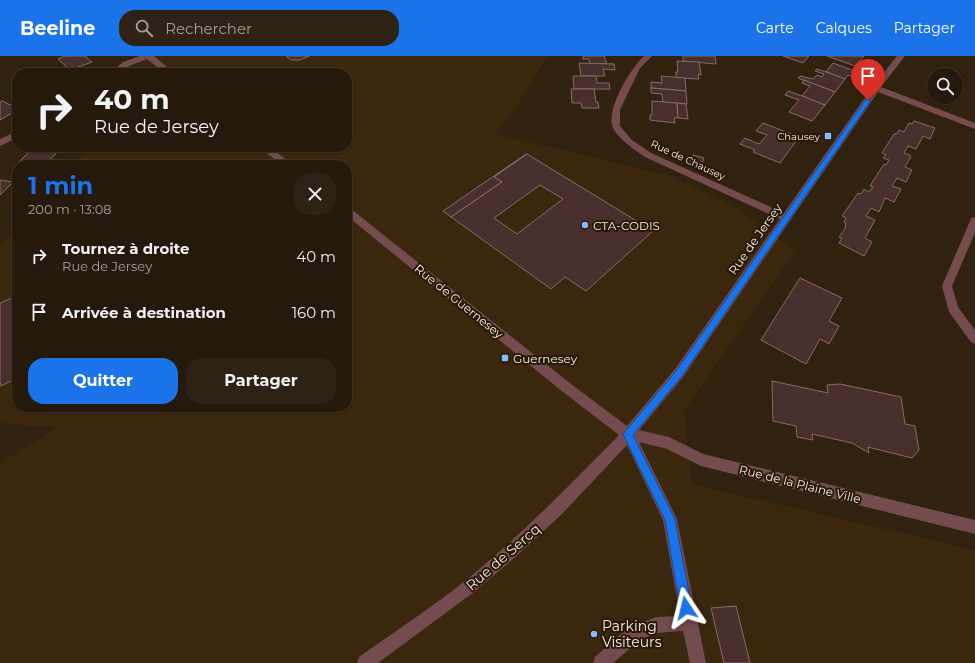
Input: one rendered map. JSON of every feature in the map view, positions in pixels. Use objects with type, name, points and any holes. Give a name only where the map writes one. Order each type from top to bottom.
[{"type":"street","points":[[121,68],[126,64],[148,56],[164,68]]},
{"type":"street","name":"Rue de Chausey","points":[[648,56],[637,67],[616,110],[616,126],[629,142],[648,155],[786,218]]},
{"type":"street","name":"Rue de Jersey","points":[[628,434],[679,373],[876,88],[901,56]]},
{"type":"street","points":[[876,88],[975,126]]},
{"type":"street","points":[[0,144],[12,137]]},
{"type":"street","points":[[271,152],[281,160]]},
{"type":"street","name":"Rue de Guernesey","points":[[352,215],[562,384],[628,434]]},
{"type":"street","points":[[975,221],[947,286],[953,309],[975,339]]},
{"type":"street","points":[[628,434],[670,519],[698,663]]},
{"type":"street","name":"Rue de la Plaine Ville","points":[[628,434],[669,443],[701,460],[975,527]]},
{"type":"street","name":"Rue de Sercq","points":[[365,663],[469,587],[507,555],[556,510],[628,434]]},
{"type":"street","points":[[601,663],[634,634],[656,625],[689,623]]},
{"type":"shaded area","points":[[149,56],[548,56],[516,107],[496,134],[667,175],[736,207],[795,251],[684,411],[692,484],[975,550],[975,663],[0,663],[0,463],[57,428],[0,423],[0,246],[12,233],[12,412],[352,412],[352,160],[77,160],[85,152],[352,152],[352,68],[133,68]]},
{"type":"building","points":[[65,56],[85,56],[92,62],[76,68],[68,68],[58,59]]},
{"type":"building","points":[[286,56],[309,56],[300,60],[291,60]]},
{"type":"building","points":[[583,56],[604,56],[607,64],[590,64],[589,59],[583,59]]},
{"type":"building","points":[[683,56],[715,56],[716,64],[683,61]]},
{"type":"building","points":[[783,56],[809,56],[803,63]]},
{"type":"building","points":[[827,56],[864,56],[855,66]]},
{"type":"building","points":[[677,61],[699,62],[701,75],[698,74],[699,79],[676,78],[676,72],[678,72]]},
{"type":"building","points":[[579,63],[614,64],[615,70],[603,69],[605,76],[581,76]]},
{"type":"building","points":[[833,63],[860,73],[856,78],[848,75],[845,79],[826,72]]},
{"type":"building","points":[[817,69],[845,79],[835,92],[798,78],[800,76],[813,79],[817,75],[822,77],[824,74],[815,71]]},
{"type":"building","points":[[573,76],[596,76],[597,83],[609,83],[610,89],[574,89]]},
{"type":"building","points":[[661,76],[685,78],[686,91],[651,88],[651,82],[662,83]]},
{"type":"building","points":[[804,80],[835,92],[825,105],[802,96],[810,86],[802,83]]},
{"type":"building","points":[[651,88],[686,91],[687,104],[663,102],[662,94],[651,93]]},
{"type":"building","points":[[571,89],[594,89],[596,102],[598,102],[599,108],[582,108],[581,103],[572,103]]},
{"type":"building","points":[[788,91],[825,105],[812,121],[789,112],[799,100],[785,95]]},
{"type":"building","points":[[2,101],[12,106],[12,113],[0,120],[0,102]]},
{"type":"building","points":[[652,101],[677,103],[678,118],[674,118],[675,123],[650,120],[650,115],[652,115]]},
{"type":"building","points":[[677,103],[686,104],[688,119],[678,118]]},
{"type":"building","points":[[914,121],[935,128],[930,139],[923,136],[916,149],[908,146],[904,153],[911,156],[905,167],[912,170],[906,182],[897,178],[892,186],[901,189],[894,202],[885,198],[879,212],[871,208],[866,216],[875,220],[865,238],[872,242],[864,256],[839,243],[842,238],[839,237],[845,229],[846,223],[844,222],[846,218],[842,216],[858,193],[861,194],[864,189],[869,192],[873,187],[870,186],[884,164],[886,165],[889,160],[883,158],[886,155],[882,153],[894,134],[897,134],[899,130],[904,132],[909,123],[912,124]]},
{"type":"building","points":[[763,123],[799,137],[780,163],[753,152],[755,150],[740,144],[745,138],[759,144],[767,135],[756,131]]},
{"type":"building","points":[[29,152],[57,152],[50,160],[21,160]]},
{"type":"building","points":[[526,154],[494,177],[502,182],[451,217],[443,211]]},
{"type":"building","name":"CTA-CODIS","points":[[527,154],[653,231],[586,291],[565,277],[551,289],[451,217],[502,182],[494,177]],"holes":[[[540,185],[563,199],[517,234],[494,218]]]},
{"type":"building","points":[[693,155],[704,158],[702,164],[690,161]]},
{"type":"building","points":[[0,180],[12,182],[12,183],[0,195]]},
{"type":"building","points":[[800,278],[842,298],[829,321],[839,326],[829,344],[820,339],[806,364],[761,340]]},
{"type":"building","points":[[12,298],[12,380],[1,386],[0,382],[0,303]]},
{"type":"building","points":[[772,381],[828,393],[827,385],[840,384],[901,397],[905,424],[915,426],[919,450],[912,458],[868,447],[869,453],[852,443],[812,434],[813,440],[797,437],[796,426],[773,421]]},
{"type":"building","points":[[736,606],[750,663],[724,663],[711,608]]},
{"type":"place","name":"Chausey","points":[[828,136]]},
{"type":"place","name":"CTA-CODIS","points":[[585,225]]},
{"type":"place","name":"Guernesey","points":[[505,358]]},
{"type":"place","name":"Parking Visiteurs","points":[[594,634]]},
{"type":"route","points":[[686,608],[670,519],[628,434],[679,373],[868,100]]}]
